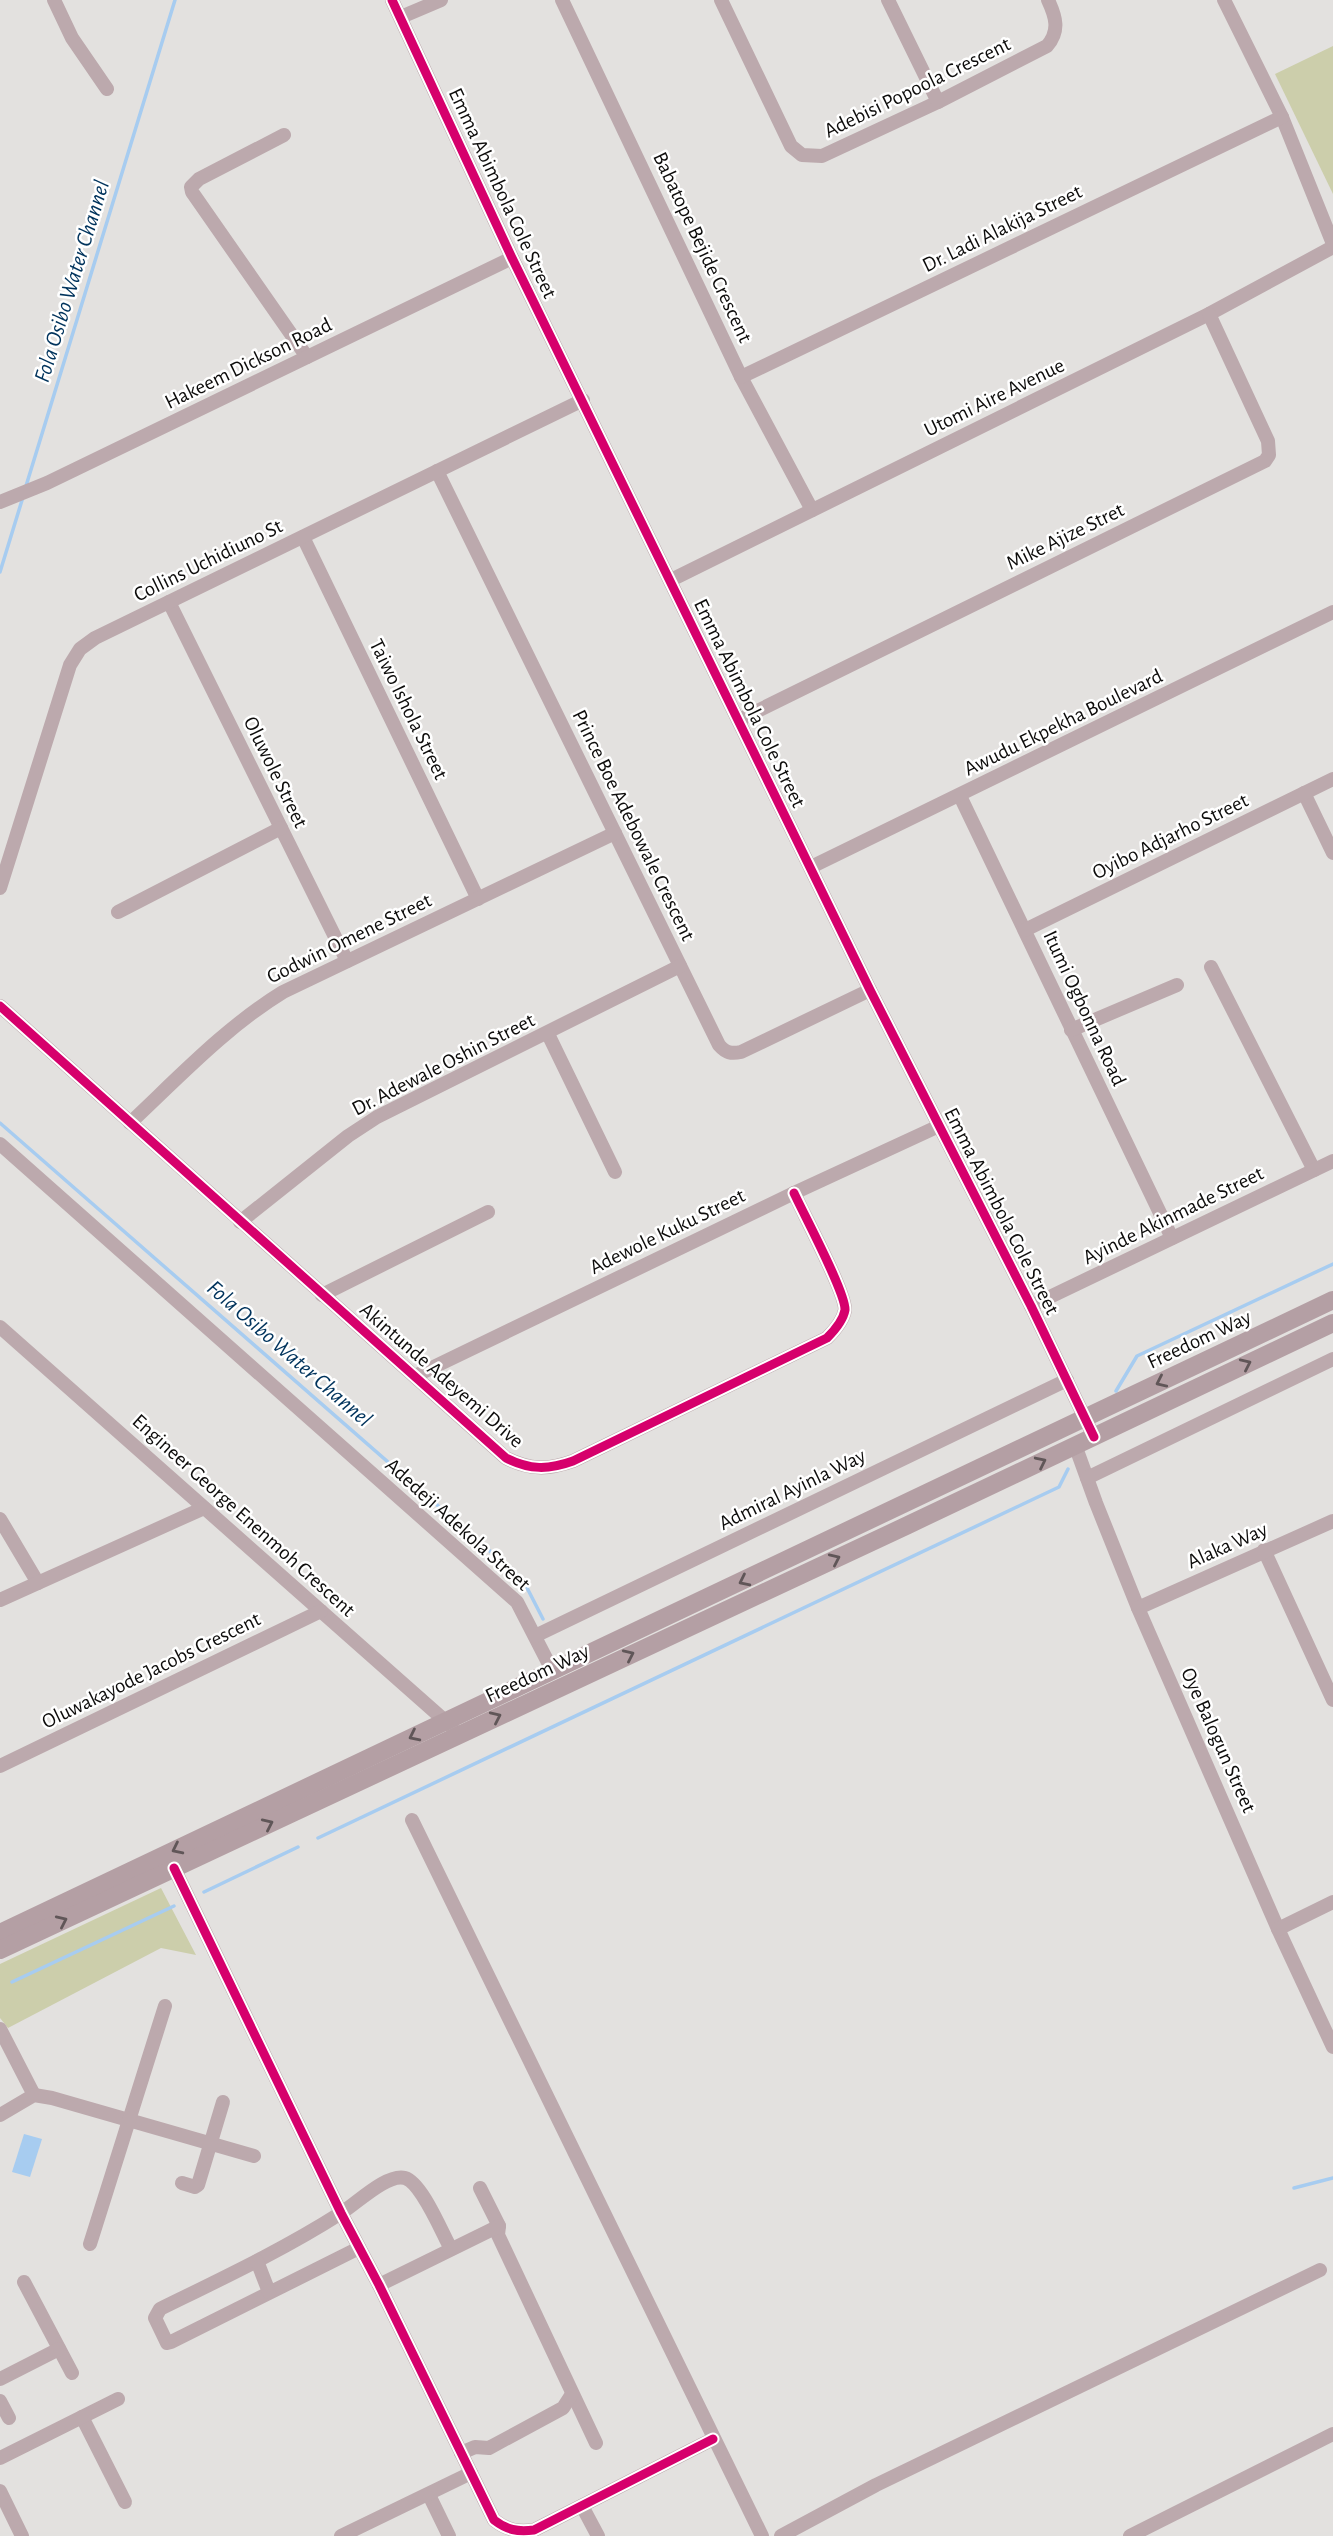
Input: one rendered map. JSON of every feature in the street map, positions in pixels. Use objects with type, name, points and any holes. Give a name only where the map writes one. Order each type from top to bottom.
[{"type":"main road","name":"Freedom Way","points":[[0,1933],[1333,1300]]},
{"type":"main road","name":"Freedom Way","points":[[0,1950],[1333,1323]]},
{"type":"street","points":[[54,0],[72,38],[107,89]]},
{"type":"street","name":"Emma Abimbola Cole Street","points":[[392,0],[512,258],[870,990],[1085,1418]]},
{"type":"street","points":[[401,17],[441,0]]},
{"type":"street","name":"Babatope Bejide Crescent","points":[[562,0],[741,377],[812,510]]},
{"type":"street","name":"Adebisi Popoola Crescent","points":[[721,0],[791,146],[802,155],[822,156],[938,102],[1047,46],[1054,38],[1057,26],[1048,0]]},
{"type":"street","points":[[888,0],[938,102]]},
{"type":"street","points":[[1224,0],[1282,117],[1333,245]]},
{"type":"street","name":"Dr. Ladi Alakija Street","points":[[741,377],[1282,117]]},
{"type":"street","points":[[284,135],[199,179],[191,187],[307,357]]},
{"type":"street","name":"Utomi Aire Avenue","points":[[671,580],[1209,314],[1333,245]]},
{"type":"street","name":"Hakeem Dickson Road","points":[[0,502],[47,483],[512,258]]},
{"type":"street","name":"Mike Ajize Stret","points":[[739,720],[1265,461],[1269,455],[1268,441],[1209,314]]},
{"type":"street","name":"Collins Uchidiuno St","points":[[0,888],[70,665],[80,649],[95,638],[583,400]]},
{"type":"street","name":"Prince Boe Adebowale Crescent","points":[[437,471],[724,1051],[741,1052],[870,990]]},
{"type":"street","name":"Taiwo Ishola Street","points":[[303,537],[478,898]]},
{"type":"street","name":"Oluwole Street","points":[[169,602],[346,961]]},
{"type":"street","name":"Awudu Ekpekha Boulevard","points":[[811,867],[1333,612]]},
{"type":"street","name":"Oyibo Adjarho Street","points":[[1025,930],[1333,779]]},
{"type":"street","points":[[1304,793],[1333,853]]},
{"type":"street","name":"Itumi Ogbonna Road","points":[[960,796],[1172,1238]]},
{"type":"street","points":[[118,912],[281,828]]},
{"type":"street","name":"Godwin Omene Street","points":[[130,1123],[235,1025],[283,992],[615,833]]},
{"type":"street","name":"Dr. Adewale Oshin Street","points":[[240,1222],[348,1136],[377,1117],[680,966]]},
{"type":"street","points":[[1211,967],[1314,1170]]},
{"type":"street","points":[[1071,1030],[1177,985]]},
{"type":"street","name":"Akintunde Adeyemi Drive","points":[[0,1006],[506,1458],[521,1465],[538,1469],[557,1467],[585,1456],[827,1338],[845,1314],[842,1294],[794,1193]]},
{"type":"street","points":[[548,1034],[615,1172]]},
{"type":"street","name":"Adewole Kuku Street","points":[[415,1376],[939,1126]]},
{"type":"street","name":"Adedeji Adekola Street","points":[[0,1144],[516,1602],[553,1672]]},
{"type":"street","name":"Ayinde Akinmade Street","points":[[1031,1306],[1333,1161]]},
{"type":"street","points":[[322,1294],[488,1212]]},
{"type":"street","name":"Engineer George Enenmoh Crescent","points":[[0,1327],[444,1721],[461,1733]]},
{"type":"street","points":[[1087,1479],[1333,1359]]},
{"type":"street","name":"Admiral Ayinla Way","points":[[535,1636],[1067,1380]]},
{"type":"street","points":[[1085,1418],[1094,1437]]},
{"type":"street","name":"Oye Balogun Street","points":[[1075,1445],[1138,1608],[1278,1929],[1333,2047]]},
{"type":"street","points":[[0,1600],[204,1508]]},
{"type":"street","points":[[0,1519],[38,1583]]},
{"type":"street","name":"Alaka Way","points":[[1138,1608],[1333,1521]]},
{"type":"street","points":[[1264,1550],[1333,1700]]},
{"type":"street","name":"Oluwakayode Jacobs Crescent","points":[[0,1766],[321,1611]]},
{"type":"street","points":[[411,1820],[762,2536]]},
{"type":"street","points":[[174,1868],[341,2213],[494,2519],[506,2529],[521,2532],[534,2530],[713,2439]]},
{"type":"street","points":[[1278,1929],[1333,1902]]},
{"type":"street","points":[[90,2244],[165,2006]]},
{"type":"street","points":[[0,2029],[34,2095]]},
{"type":"street","points":[[0,2115],[34,2095],[254,2156]]},
{"type":"street","points":[[182,2183],[197,2186],[223,2102]]},
{"type":"street","points":[[359,2248],[171,2342],[167,2343],[155,2318],[160,2309],[257,2262],[341,2213],[391,2178],[402,2177],[421,2193],[451,2249]]},
{"type":"street","points":[[480,2188],[499,2226],[498,2235],[596,2443]]},
{"type":"street","points":[[379,2285],[499,2226]]},
{"type":"street","points":[[257,2262],[270,2292]]},
{"type":"street","points":[[781,2536],[876,2485],[1320,2270]]},
{"type":"street","points":[[24,2282],[72,2373]]},
{"type":"street","points":[[0,2379],[59,2349]]},
{"type":"street","points":[[461,2453],[475,2447],[489,2448],[563,2408],[572,2394]]},
{"type":"street","points":[[0,2458],[118,2399]]},
{"type":"street","points":[[0,2401],[9,2418]]},
{"type":"street","points":[[82,2417],[125,2502]]},
{"type":"street","points":[[1130,2536],[1333,2434]]},
{"type":"street","points":[[341,2536],[471,2473]]},
{"type":"street","points":[[0,2491],[22,2536]]},
{"type":"street","points":[[429,2495],[449,2536]]},
{"type":"street","points":[[582,2506],[598,2536]]},
{"type":"green space","points":[[1333,46],[1333,194],[1275,74]]},
{"type":"green space","points":[[161,1888],[196,1955],[161,1948],[8,2028],[0,2018],[0,1964]]},
{"type":"water","points":[[24,2134],[42,2139],[30,2177],[12,2172]]},
{"type":"waterway","name":"Fola Osibo Water Channel","points":[[26,486],[175,0]]},
{"type":"waterway","name":"Fola Osibo Water Channel","points":[[0,572],[23,497]]},
{"type":"waterway","name":"Fola Osibo Water Channel","points":[[0,1123],[523,1580],[543,1619]]},
{"type":"waterway","points":[[1116,1391],[1137,1356],[1333,1264]]},
{"type":"waterway","points":[[318,1838],[1059,1487],[1068,1469]]},
{"type":"waterway","points":[[204,1892],[298,1847]]},
{"type":"waterway","points":[[12,1982],[174,1906]]},
{"type":"waterway","points":[[1294,2188],[1333,2178]]},
{"type":"cycle path","points":[[392,0],[512,258],[870,990],[1031,1306],[1094,1437]]},
{"type":"cycle path","points":[[0,1006],[506,1458],[531,1467],[555,1466],[573,1461],[827,1338],[836,1329],[845,1310],[843,1301],[832,1271],[794,1193]]},
{"type":"cycle path","points":[[174,1868],[494,2520],[512,2530],[534,2530],[713,2439]]}]
